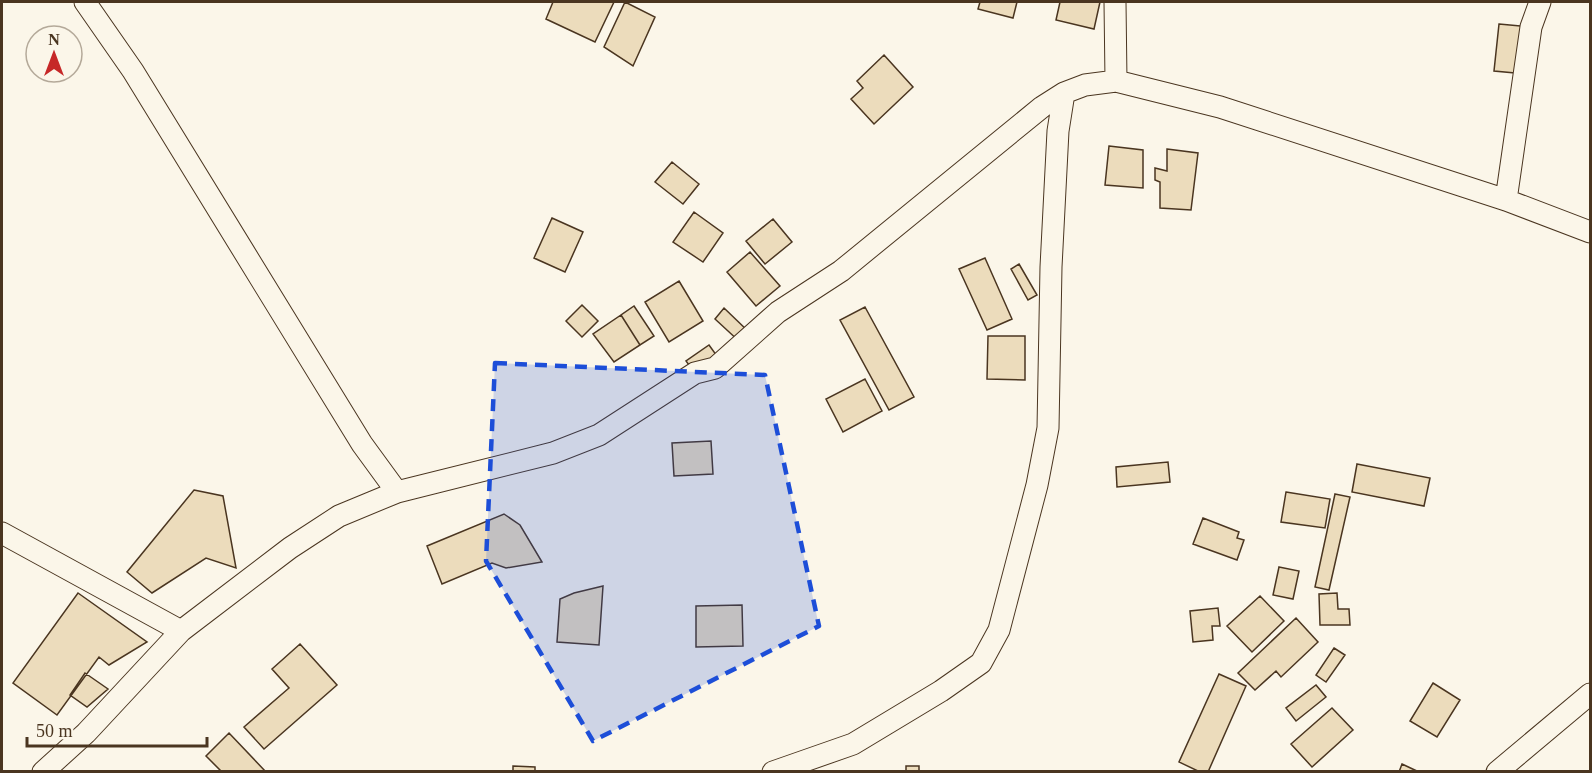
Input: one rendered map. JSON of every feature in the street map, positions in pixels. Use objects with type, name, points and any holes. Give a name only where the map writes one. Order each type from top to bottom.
[{"type":"street","points":[[85,2],[133,71],[362,444],[397,492]]},
{"type":"street","points":[[1114,2],[1116,81]]},
{"type":"street","points":[[1506,200],[1531,27],[1540,2]]},
{"type":"street","points":[[43,771],[86,733],[181,632],[230,591],[339,516],[397,492],[553,453],[600,435],[695,373],[715,368],[778,312],[841,271],[1042,107],[1064,93],[1085,85],[1116,81],[1220,107],[1506,200],[1590,232]]},
{"type":"street","points":[[773,771],[853,744],[941,691],[981,663],[999,630],[1037,485],[1048,428],[1051,267],[1058,131],[1064,93]]},
{"type":"street","points":[[2,533],[181,632]]},
{"type":"street","points":[[1497,771],[1590,694]]},
{"type":"highlighted area","points":[[495,363],[765,375],[819,626],[593,741],[486,561]]},
{"type":"building","points":[[553,2],[614,2],[595,42],[546,19]]},
{"type":"building","points":[[625,2],[655,17],[633,66],[604,47]]},
{"type":"building","points":[[980,2],[1017,2],[1013,18],[978,9]]},
{"type":"building","points":[[1060,2],[1100,2],[1094,29],[1056,20]]},
{"type":"building","points":[[1499,24],[1531,27],[1526,74],[1494,71]]},
{"type":"building","points":[[884,55],[913,87],[874,124],[851,99],[863,88],[857,81]]},
{"type":"building","points":[[1109,146],[1143,150],[1143,188],[1105,185]]},
{"type":"building","points":[[1167,149],[1198,153],[1191,210],[1160,208],[1160,182],[1155,180],[1155,168],[1167,171]]},
{"type":"building","points":[[672,162],[699,184],[683,204],[655,182]]},
{"type":"building","points":[[694,212],[723,233],[703,262],[673,242]]},
{"type":"building","points":[[552,218],[583,232],[565,272],[534,258]]},
{"type":"building","points":[[773,219],[792,242],[765,264],[746,241]]},
{"type":"building","points":[[750,252],[780,286],[756,306],[727,272]]},
{"type":"building","points":[[985,258],[1012,319],[987,330],[959,269]]},
{"type":"building","points":[[1019,264],[1037,295],[1028,300],[1011,269]]},
{"type":"building","points":[[679,281],[703,321],[669,342],[645,302]]},
{"type":"building","points":[[582,305],[598,321],[582,337],[566,321]]},
{"type":"building","points":[[634,306],[654,336],[640,345],[621,315]]},
{"type":"building","points":[[865,307],[914,397],[889,410],[840,320]]},
{"type":"building","points":[[724,308],[750,333],[741,343],[715,319]]},
{"type":"building","points":[[621,315],[640,345],[614,362],[593,334]]},
{"type":"building","points":[[988,336],[1025,336],[1025,380],[987,379]]},
{"type":"building","points":[[709,345],[717,356],[695,373],[686,361]]},
{"type":"building","points":[[865,379],[882,411],[843,432],[826,399]]},
{"type":"building","points":[[711,441],[713,474],[674,476],[672,443]]},
{"type":"building","points":[[1168,462],[1170,482],[1117,487],[1116,467]]},
{"type":"building","points":[[1357,464],[1430,478],[1424,506],[1352,492]]},
{"type":"building","points":[[194,490],[223,496],[236,568],[206,558],[152,593],[127,572]]},
{"type":"building","points":[[1286,492],[1330,499],[1325,528],[1281,522]]},
{"type":"building","points":[[1335,494],[1350,497],[1329,590],[1315,587]]},
{"type":"building","points":[[504,514],[520,525],[542,562],[506,568],[492,563],[442,584],[427,546]]},
{"type":"building","points":[[1203,518],[1239,532],[1237,538],[1244,540],[1237,560],[1193,544]]},
{"type":"building","points":[[1279,567],[1299,571],[1293,599],[1273,595]]},
{"type":"building","points":[[603,586],[599,645],[557,642],[560,599]]},
{"type":"building","points":[[78,593],[147,642],[109,665],[99,657],[57,715],[13,683]]},
{"type":"building","points":[[1337,593],[1338,609],[1349,609],[1350,625],[1320,625],[1319,594]]},
{"type":"building","points":[[1260,596],[1284,621],[1252,652],[1227,626]]},
{"type":"building","points":[[742,605],[743,646],[696,647],[696,606]]},
{"type":"building","points":[[1218,608],[1220,626],[1212,626],[1213,640],[1193,642],[1190,611]]},
{"type":"building","points":[[1296,618],[1318,642],[1281,677],[1276,671],[1255,690],[1238,673]]},
{"type":"building","points":[[300,644],[337,685],[264,749],[244,727],[289,688],[272,669]]},
{"type":"building","points":[[1334,648],[1345,655],[1326,682],[1316,675]]},
{"type":"building","points":[[85,673],[108,689],[87,707],[70,695]]},
{"type":"building","points":[[1219,674],[1246,686],[1208,772],[1200,772],[1179,762]]},
{"type":"building","points":[[1433,683],[1460,700],[1437,737],[1410,721]]},
{"type":"building","points":[[1316,685],[1326,697],[1296,721],[1286,708]]},
{"type":"building","points":[[1332,708],[1353,730],[1312,767],[1291,744]]},
{"type":"building","points":[[229,733],[266,772],[222,772],[206,756]]},
{"type":"building","points":[[1402,764],[1419,772],[1399,772]]},
{"type":"building","points":[[513,766],[535,767],[535,772],[513,772]]},
{"type":"building","points":[[906,766],[919,766],[919,772],[906,772]]}]
